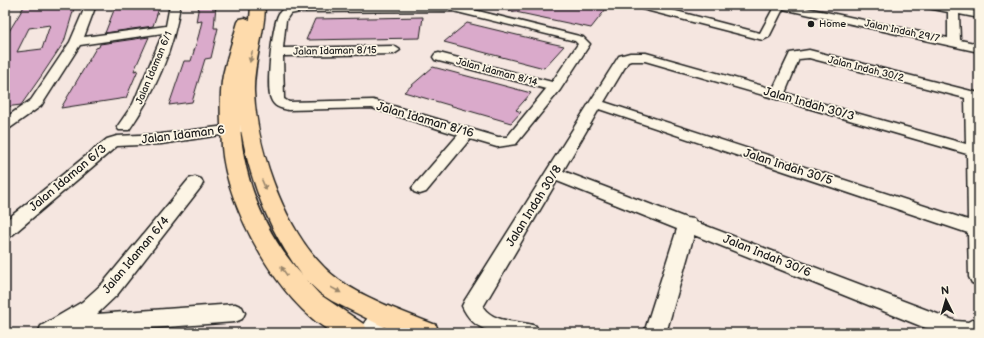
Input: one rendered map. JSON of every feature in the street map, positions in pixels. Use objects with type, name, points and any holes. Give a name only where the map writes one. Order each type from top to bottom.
[{"type":"main road","points":[[245,5],[245,22],[231,75],[239,123],[280,220],[302,260],[330,286],[381,315],[426,333]]},
{"type":"main road","points":[[258,5],[259,21],[247,73],[239,123],[232,149],[240,186],[258,229],[287,275],[310,302],[355,333]]},
{"type":"street","points":[[5,125],[36,103],[76,42],[91,5]]},
{"type":"street","name":"Jalan Idaman 6/1","points":[[128,129],[171,29],[175,5]]},
{"type":"street","points":[[647,6],[763,37],[772,22],[779,5]]},
{"type":"street","name":"Jalan Indah 29/7","points":[[779,5],[979,48]]},
{"type":"street","points":[[927,5],[953,8],[979,15]]},
{"type":"street","points":[[277,52],[281,18],[287,12],[300,9],[453,7],[578,39],[583,42],[584,44],[555,87]]},
{"type":"street","points":[[953,8],[954,42]]},
{"type":"street","points":[[76,42],[171,29]]},
{"type":"street","name":"Jalan Idaman 8/15","points":[[277,52],[394,50]]},
{"type":"street","name":"Jalan Idaman 8/16","points":[[277,52],[276,95],[280,104],[298,106],[373,104],[497,142],[507,142],[514,138],[555,87]]},
{"type":"street","name":"Jalan Indah 30/2","points":[[777,95],[794,56],[809,54],[976,97]]},
{"type":"street","name":"Jalan Indah 30/3","points":[[638,56],[646,57],[976,152]]},
{"type":"street","name":"Jalan Indah 30/8","points":[[528,333],[492,326],[480,321],[474,314],[472,306],[555,174],[624,59],[638,56]]},
{"type":"street","name":"Jalan Idaman 8/14","points":[[438,57],[555,87]]},
{"type":"street","points":[[976,97],[979,277]]},
{"type":"street","name":"Jalan Indah 30/5","points":[[597,104],[978,230]]},
{"type":"street","name":"Jalan Idaman 6","points":[[239,123],[161,139],[115,141],[106,140],[105,134],[116,128],[166,130],[239,123]]},
{"type":"street","points":[[420,188],[467,133]]},
{"type":"street","name":"Jalan Idaman 6/3","points":[[5,231],[115,141]]},
{"type":"street","name":"Jalan Indah 30/6","points":[[555,174],[688,224],[955,330],[966,332],[975,330],[979,325]]},
{"type":"street","name":"Jalan Idaman 6/4","points":[[56,329],[89,308],[110,289],[195,183]]},
{"type":"street","points":[[655,333],[688,224]]},
{"type":"street","points":[[56,329],[235,314]]},
{"type":"street","points":[[368,333],[381,315]]},
{"type":"building","points":[[25,5],[75,5],[64,42],[42,75],[21,105],[5,107],[5,38]],"holes":[[[50,25],[42,49],[17,52],[29,28]]]},
{"type":"building","points":[[116,5],[160,5],[153,26],[105,33]]},
{"type":"building","points":[[199,5],[216,5],[214,28],[218,28],[211,58],[205,59],[192,102],[169,105],[184,61],[191,61],[202,21],[196,22]]},
{"type":"building","points":[[507,5],[587,5],[606,9],[591,28],[506,10]]},
{"type":"building","points":[[423,17],[420,38],[306,40],[315,19]]},
{"type":"building","points":[[467,23],[564,46],[544,68],[444,42]]},
{"type":"building","points":[[149,37],[134,71],[138,70],[126,98],[61,108],[96,48],[99,47],[100,44]]},
{"type":"building","points":[[433,67],[531,93],[516,110],[521,112],[511,123],[404,92]]},
{"type":"place","name":"Home","points":[[811,24]]}]
